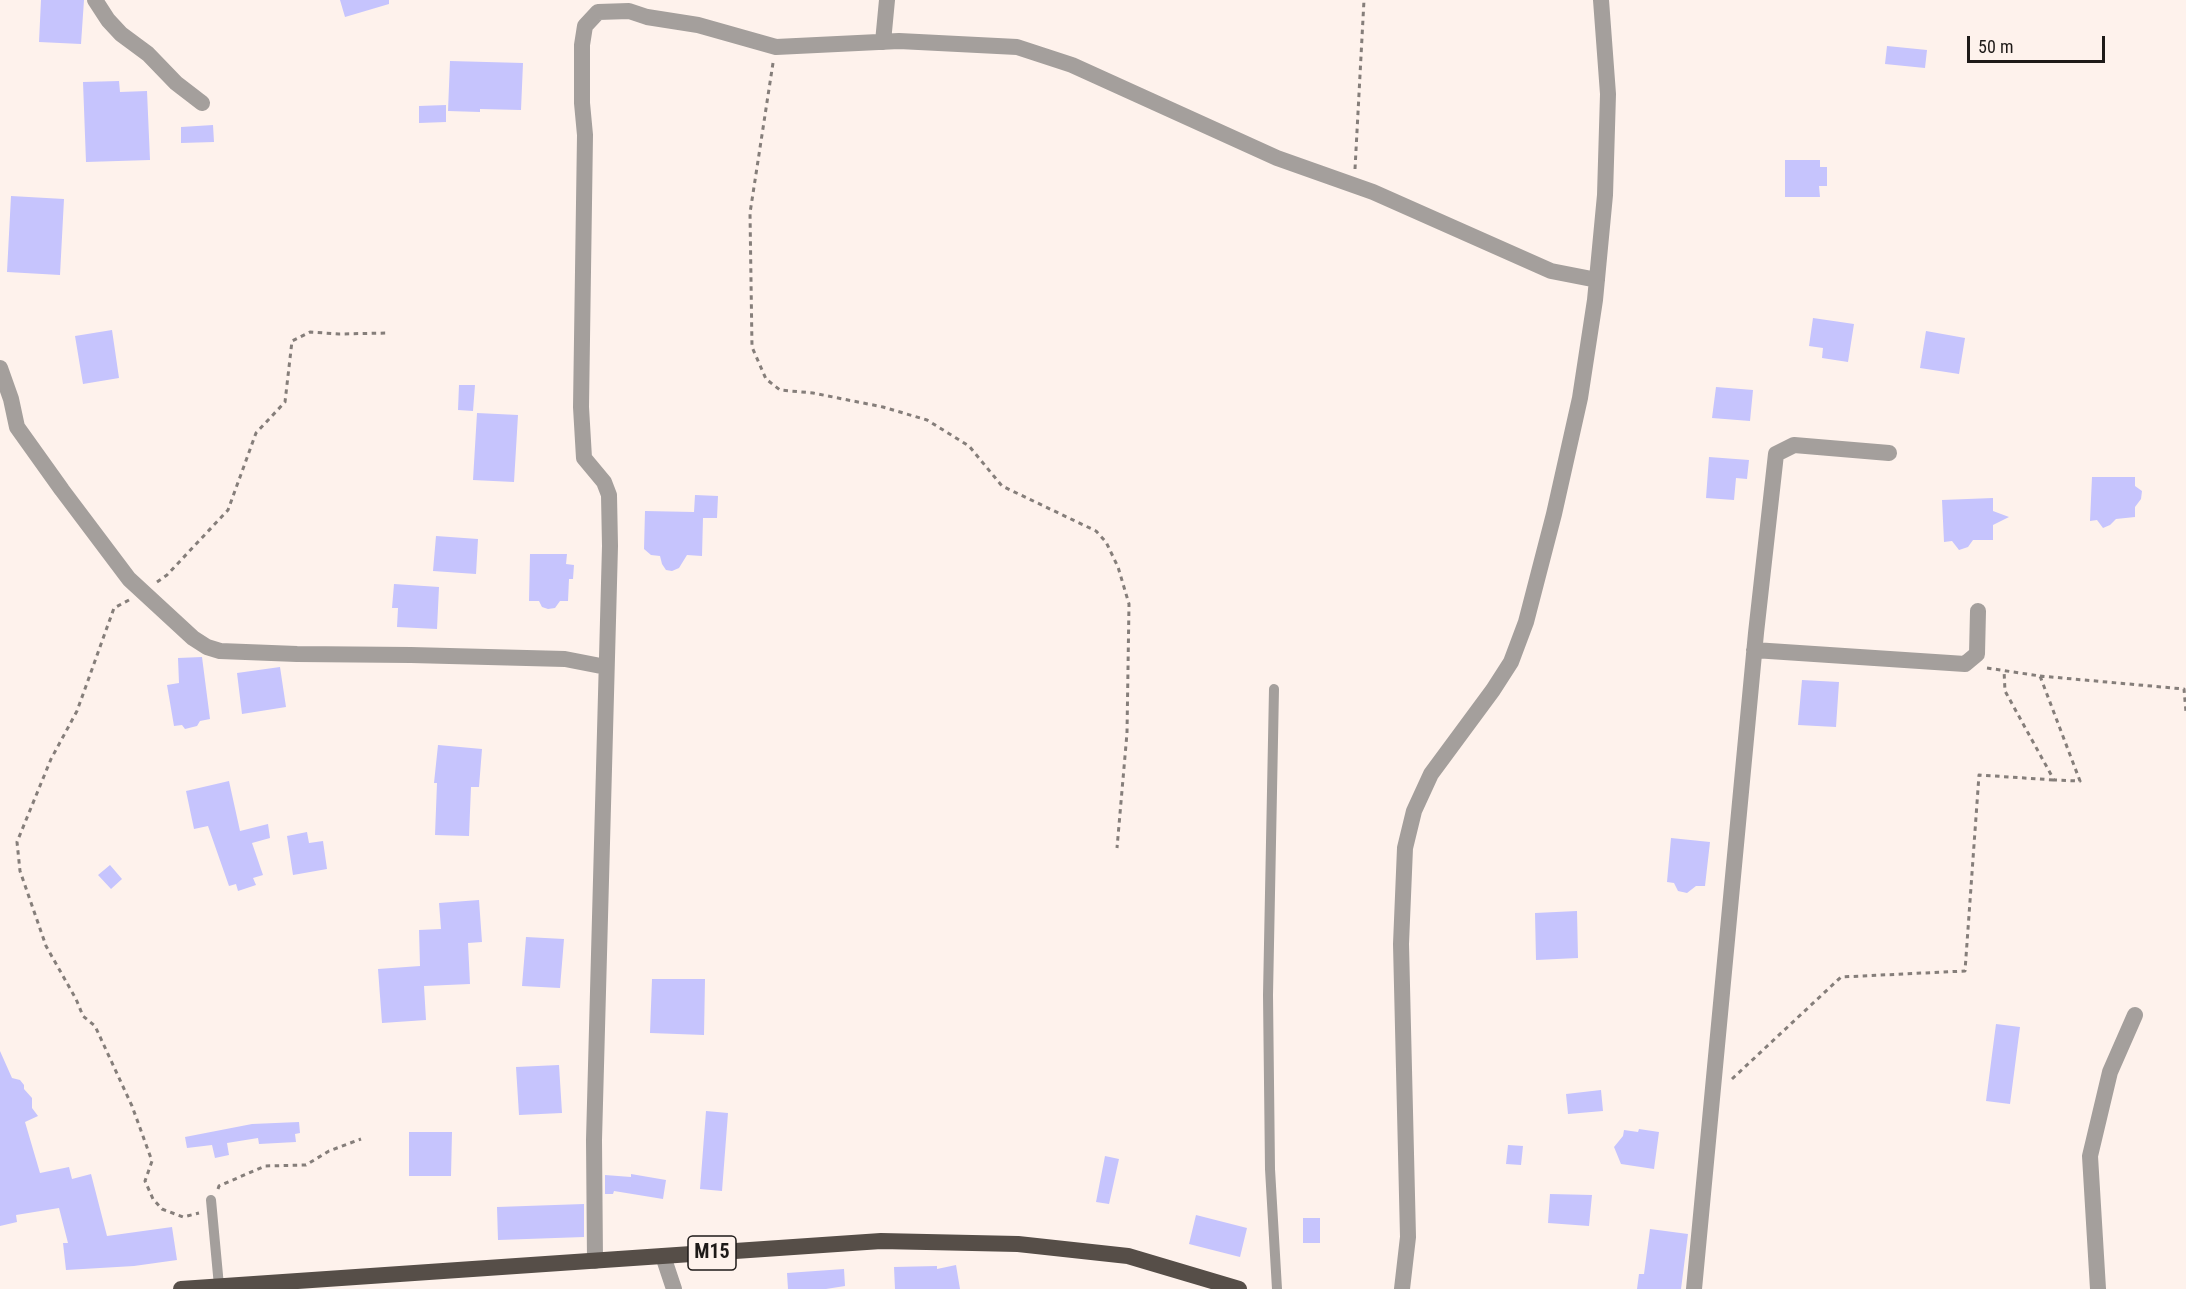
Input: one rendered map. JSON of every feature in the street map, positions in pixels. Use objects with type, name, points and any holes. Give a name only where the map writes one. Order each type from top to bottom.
[{"type":"highway","name":"M15","points":[[181,1289],[263,1286],[881,1242],[1018,1244],[1128,1256],[1239,1289]]},
{"type":"street","points":[[95,0],[108,20],[121,34],[148,54],[176,83],[202,103]]},
{"type":"street","points":[[883,42],[887,0]]},
{"type":"street","points":[[1402,1289],[1408,1237],[1401,944],[1405,848],[1414,811],[1431,774],[1510,662],[1526,622],[1554,514],[1580,398],[1597,279],[1605,195],[1608,94],[1601,0]]},
{"type":"street","points":[[595,1261],[594,1140],[609,495],[604,482],[584,458],[581,407],[585,135],[582,103],[582,45],[585,26],[594,6],[698,25],[776,47],[883,42],[1017,48],[1040,54],[1071,65],[1277,158],[1354,184],[1551,271],[1597,279]]},
{"type":"street","points":[[0,368],[11,399],[17,427],[129,579],[193,638],[207,647],[220,651],[565,659],[606,667]]},
{"type":"street","points":[[1694,1289],[1754,650],[1776,454],[1794,445],[1888,453]]},
{"type":"street","points":[[1754,650],[1965,664],[1977,654],[1978,611]]},
{"type":"street","points":[[2098,1289],[2090,1156],[2110,1072],[2135,1015]]},
{"type":"street","points":[[663,1256],[674,1289]]},
{"type":"lane","points":[[1274,689],[1268,995],[1270,1169],[1277,1289]]},
{"type":"lane","points":[[211,1200],[219,1286]]},
{"type":"path","points":[[1354,184],[1364,0]]},
{"type":"path","points":[[776,47],[750,213],[752,347],[766,379],[780,390],[813,393],[883,407],[927,420],[969,446],[1002,486],[1096,531],[1106,542],[1118,567],[1129,604],[1127,733],[1117,848]]},
{"type":"path","points":[[362,1139],[329,1151],[306,1165],[265,1166],[219,1186],[201,1212],[183,1217],[162,1209],[153,1199],[145,1181],[152,1161],[132,1106],[95,1026],[83,1016],[46,946],[20,871],[17,842],[51,759],[77,711],[114,609],[144,592],[167,575],[228,510],[256,433],[285,402],[292,341],[310,332],[388,333]]},
{"type":"path","points":[[1965,664],[2040,676],[2184,689],[2186,712]]},
{"type":"path","points":[[2004,670],[2005,691],[2054,780]]},
{"type":"path","points":[[1713,1099],[1742,1068],[1841,977],[1965,971],[1979,775],[2080,781],[2040,676]]},
{"type":"building","points":[[41,0],[84,0],[81,44],[39,42]]},
{"type":"building","points":[[340,0],[389,0],[389,4],[345,17]]},
{"type":"building","points":[[1887,46],[1927,50],[1925,68],[1885,64]]},
{"type":"building","points":[[450,61],[523,63],[521,110],[448,111]]},
{"type":"building","points":[[119,81],[120,92],[147,91],[150,160],[86,162],[83,82]]},
{"type":"building","points":[[446,105],[446,122],[419,123],[419,106]]},
{"type":"building","points":[[213,125],[214,142],[181,143],[181,127]]},
{"type":"building","points":[[1785,160],[1820,160],[1820,167],[1827,167],[1827,186],[1819,186],[1820,197],[1785,197]]},
{"type":"building","points":[[11,196],[64,199],[60,275],[7,272]]},
{"type":"building","points":[[1813,318],[1854,324],[1848,362],[1822,358],[1823,348],[1809,346]]},
{"type":"building","points":[[112,330],[119,378],[83,384],[75,336]]},
{"type":"building","points":[[1926,331],[1965,338],[1959,374],[1920,368]]},
{"type":"building","points":[[459,385],[475,385],[473,411],[458,410]]},
{"type":"building","points":[[1716,387],[1753,390],[1750,421],[1712,418]]},
{"type":"building","points":[[477,413],[518,415],[514,482],[473,480]]},
{"type":"building","points":[[1709,457],[1749,460],[1747,479],[1736,478],[1734,500],[1706,498]]},
{"type":"building","points":[[2092,477],[2135,477],[2135,486],[2142,491],[2141,499],[2135,507],[2135,517],[2116,519],[2103,528],[2097,520],[2090,521]]},
{"type":"building","points":[[695,495],[718,496],[717,518],[703,518],[702,556],[687,555],[679,568],[672,571],[666,570],[660,556],[651,555],[644,549],[645,511],[694,512]]},
{"type":"building","points":[[1993,498],[1993,511],[2009,517],[1993,525],[1993,540],[1973,540],[1968,547],[1959,550],[1952,541],[1944,542],[1942,500]]},
{"type":"building","points":[[436,536],[478,539],[476,574],[433,571]]},
{"type":"building","points":[[530,554],[567,554],[566,564],[574,565],[573,579],[569,579],[568,601],[560,601],[555,608],[548,609],[542,607],[539,601],[529,601]]},
{"type":"building","points":[[394,584],[439,587],[437,629],[397,627],[398,608],[392,608]]},
{"type":"building","points":[[202,657],[210,719],[200,721],[197,726],[185,729],[182,725],[174,726],[167,685],[179,683],[178,658]]},
{"type":"building","points":[[280,667],[286,707],[242,714],[237,673]]},
{"type":"building","points":[[1802,680],[1839,682],[1836,727],[1798,725]]},
{"type":"building","points":[[438,745],[482,749],[479,787],[471,787],[469,836],[435,835],[437,783],[434,783]]},
{"type":"building","points":[[229,781],[240,831],[268,824],[270,838],[252,843],[263,875],[253,878],[256,885],[238,891],[236,884],[229,886],[208,826],[194,829],[186,791]]},
{"type":"building","points":[[307,832],[309,843],[323,841],[327,869],[293,875],[287,836]]},
{"type":"building","points":[[1671,838],[1710,842],[1705,886],[1696,886],[1687,893],[1678,891],[1674,883],[1667,882]]},
{"type":"building","points":[[110,865],[122,879],[111,889],[98,875]]},
{"type":"building","points":[[479,900],[482,942],[468,943],[470,984],[424,986],[426,1020],[382,1023],[378,969],[420,966],[419,930],[441,929],[439,903]]},
{"type":"building","points":[[1577,911],[1578,958],[1536,960],[1535,913]]},
{"type":"building","points":[[526,937],[564,939],[560,988],[522,986]]},
{"type":"building","points":[[652,979],[705,979],[704,1035],[650,1033]]},
{"type":"building","points":[[1996,1024],[2020,1027],[2010,1104],[1986,1101]]},
{"type":"building","points":[[0,1051],[12,1078],[20,1080],[32,1098],[32,1108],[38,1116],[25,1122],[40,1173],[69,1167],[72,1179],[91,1174],[107,1236],[172,1227],[177,1260],[134,1266],[66,1270],[63,1243],[68,1243],[59,1208],[16,1215],[17,1222],[0,1226]]},
{"type":"building","points":[[559,1065],[562,1113],[519,1115],[516,1067]]},
{"type":"building","points":[[1601,1090],[1603,1111],[1568,1114],[1566,1094]]},
{"type":"building","points":[[706,1111],[728,1113],[722,1191],[700,1189]]},
{"type":"building","points":[[299,1122],[300,1133],[295,1134],[296,1142],[259,1144],[258,1138],[227,1143],[229,1155],[215,1158],[212,1145],[187,1148],[185,1137],[252,1124]]},
{"type":"building","points":[[1639,1129],[1659,1132],[1654,1169],[1621,1164],[1614,1147],[1623,1136],[1624,1130],[1638,1132]]},
{"type":"building","points":[[409,1132],[452,1132],[451,1176],[409,1176]]},
{"type":"building","points":[[1508,1145],[1523,1146],[1521,1165],[1506,1164]]},
{"type":"building","points":[[1105,1156],[1119,1159],[1109,1204],[1096,1202]]},
{"type":"building","points":[[631,1174],[666,1180],[663,1199],[614,1191],[613,1194],[605,1194],[605,1175],[631,1177]]},
{"type":"building","points":[[1550,1194],[1592,1195],[1589,1226],[1548,1223]]},
{"type":"building","points":[[584,1204],[584,1237],[498,1240],[497,1207]]},
{"type":"building","points":[[1196,1215],[1247,1228],[1240,1257],[1189,1244]]},
{"type":"building","points":[[1303,1218],[1320,1218],[1320,1243],[1303,1243]]},
{"type":"building","points":[[1650,1229],[1688,1234],[1681,1289],[1637,1289],[1639,1274],[1644,1274]]},
{"type":"building","points":[[956,1265],[960,1289],[895,1289],[894,1267],[937,1266],[937,1269]]},
{"type":"building","points":[[844,1269],[845,1286],[826,1289],[788,1289],[787,1273]]}]
